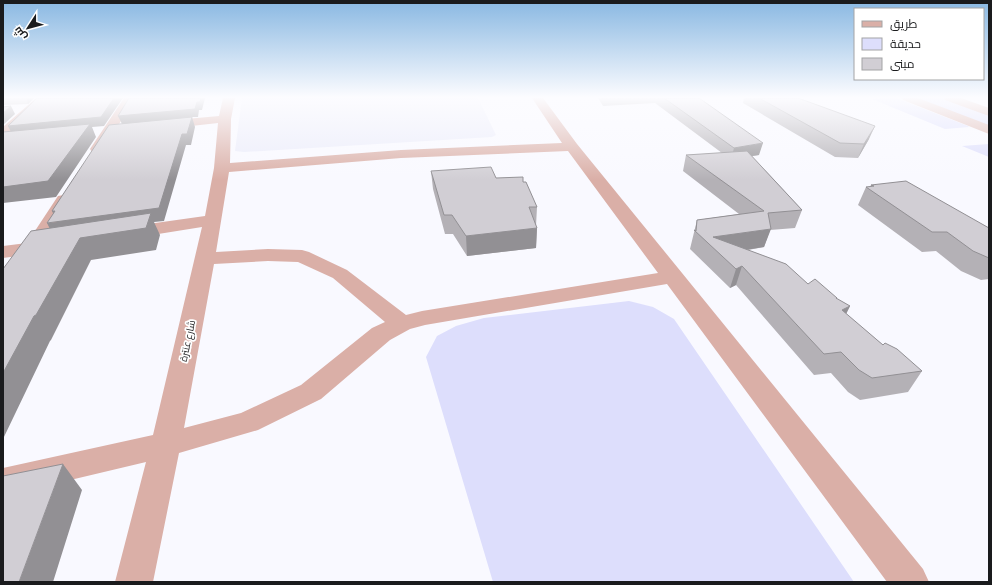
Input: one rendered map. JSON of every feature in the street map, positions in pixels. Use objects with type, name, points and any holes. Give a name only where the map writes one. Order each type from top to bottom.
[{"type":"street","points":[[3,134],[13,125]]},
{"type":"street","points":[[88,163],[113,125]]},
{"type":"street","name":"شارع عنترة","points":[[134,582],[166,445],[214,220],[222,168],[226,125]]},
{"type":"street","points":[[556,125],[910,582]]},
{"type":"street","points":[[977,125],[989,130]]},
{"type":"street","points":[[3,141],[18,140]]},
{"type":"street","points":[[222,168],[401,154],[572,147]]},
{"type":"street","points":[[3,295],[72,189]]},
{"type":"street","points":[[112,236],[214,220]]},
{"type":"street","points":[[3,252],[57,244]]},
{"type":"street","points":[[205,259],[268,255],[302,256],[340,274],[402,324]]},
{"type":"street","points":[[3,482],[166,445],[248,422],[311,392],[381,334],[402,324],[422,318],[673,277]]},
{"type":"shaded area","points":[[238,125],[491,125],[496,135],[492,137],[244,152],[235,151]]},
{"type":"green space","points":[[936,125],[966,125],[969,127],[945,129]]},
{"type":"green space","points":[[977,125],[989,125],[989,130]]},
{"type":"green space","points":[[989,144],[989,157],[962,146]]},
{"type":"green space","points":[[629,301],[653,307],[674,319],[854,582],[493,582],[426,357],[437,336],[456,326],[484,318]]},
{"type":"building","points":[[89,125],[48,181],[3,187],[3,132]]},
{"type":"building","points":[[109,125],[190,125],[187,134],[182,134],[159,208],[47,223],[55,211],[52,211]]},
{"type":"building","points":[[702,125],[738,125],[763,143],[734,148]]},
{"type":"building","points":[[808,125],[875,126],[864,144],[840,143]]},
{"type":"building","points":[[747,151],[802,210],[768,213],[771,229],[713,237],[786,264],[808,284],[815,279],[836,298],[850,306],[842,310],[883,345],[885,343],[897,349],[922,371],[872,378],[859,370],[841,352],[824,354],[742,266],[736,269],[694,230],[696,231],[697,220],[764,211],[686,155]]},
{"type":"building","points":[[491,167],[496,178],[523,177],[523,182],[526,182],[537,207],[529,207],[537,228],[466,236],[452,215],[444,215],[431,171]]},
{"type":"building","points":[[906,181],[989,228],[989,258],[973,251],[947,232],[932,232],[866,187],[874,186],[871,185]]},
{"type":"building","points":[[151,213],[146,228],[80,238],[36,315],[34,316],[3,373],[3,269],[31,231]]},
{"type":"building","points":[[63,464],[19,582],[3,582],[3,476]]}]
